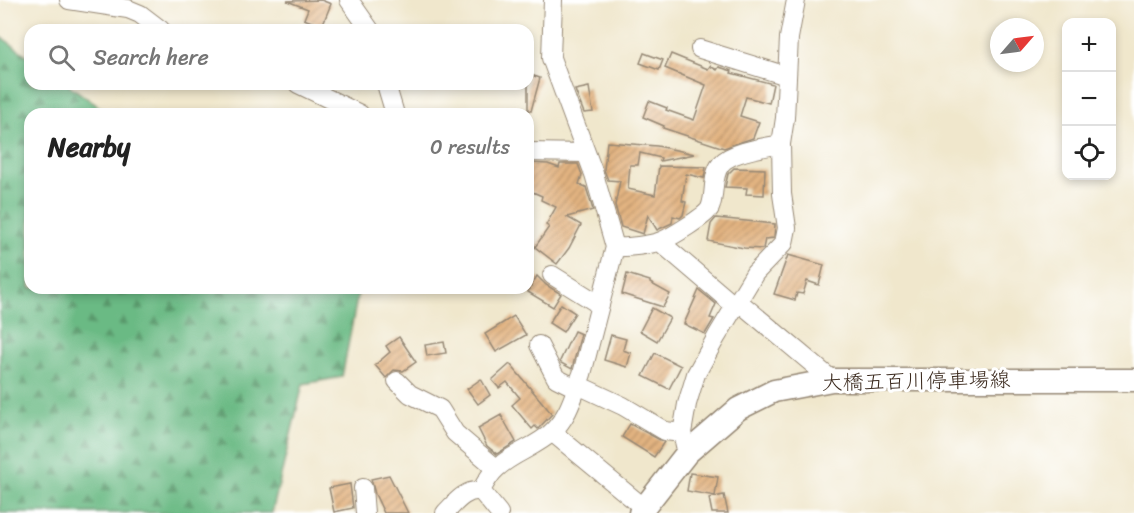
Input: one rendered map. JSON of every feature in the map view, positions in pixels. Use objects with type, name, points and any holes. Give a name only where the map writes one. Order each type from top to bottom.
[{"type":"main road","name":"大橋五百川停車場線","points":[[642,510],[685,443],[752,401],[774,392],[832,380],[1134,380]]},
{"type":"street","points":[[69,0],[128,9],[140,14],[153,24]]},
{"type":"street","points":[[350,0],[366,24]]},
{"type":"street","points":[[481,491],[496,468],[552,432],[568,410],[575,397],[615,247],[594,174],[550,58],[553,0]]},
{"type":"street","points":[[539,345],[556,378],[623,406],[685,443],[687,404],[696,374],[755,273],[784,243],[788,228],[782,194],[781,144],[789,38],[796,0]]},
{"type":"street","points":[[700,49],[787,76]]},
{"type":"street","points":[[310,90],[348,108]]},
{"type":"street","points":[[388,90],[393,108]]},
{"type":"street","points":[[615,247],[660,242],[699,218],[710,208],[717,172],[722,162],[734,155],[781,144]]},
{"type":"street","points":[[534,152],[585,153]]},
{"type":"street","points":[[660,242],[832,380]]},
{"type":"street","points":[[552,275],[600,305]]},
{"type":"street","points":[[397,381],[410,394],[440,409],[455,433],[496,468]]},
{"type":"street","points":[[552,432],[642,510]]},
{"type":"street","points":[[363,488],[365,513]]},
{"type":"street","points":[[445,513],[469,492],[481,491]]},
{"type":"street","points":[[481,491],[500,513]]},
{"type":"green space","points":[[0,36],[24,54],[24,90],[75,90],[101,108],[24,108],[24,294],[358,294],[342,377],[303,384],[272,513],[0,513]]},
{"type":"building","points":[[321,0],[331,4],[323,24],[317,24],[304,19],[308,9],[287,1]]},
{"type":"building","points":[[644,53],[663,60],[659,70],[640,63]]},
{"type":"building","points":[[671,54],[708,69],[710,66],[717,70],[719,67],[732,71],[731,73],[773,84],[769,103],[746,97],[740,116],[759,122],[753,138],[724,148],[663,128],[664,126],[643,117],[649,101],[694,120],[706,85],[665,68]]},
{"type":"building","points":[[534,76],[540,78],[532,108],[528,108],[528,90],[534,90]]},
{"type":"building","points":[[589,87],[593,112],[584,113],[575,90]]},
{"type":"building","points":[[607,142],[657,146],[695,154],[660,161],[661,158],[640,153],[638,165],[630,165],[628,189],[655,195],[659,166],[706,167],[704,178],[686,174],[682,201],[686,202],[680,218],[673,216],[672,223],[657,230],[648,215],[643,234],[621,227],[615,205],[620,181],[608,180],[604,170]]},
{"type":"building","points":[[534,163],[548,164],[559,168],[560,164],[578,164],[582,175],[579,184],[586,187],[593,210],[567,217],[581,225],[569,248],[557,264],[535,247],[549,227],[546,225],[556,207],[541,200],[542,196],[534,193]]},
{"type":"building","points":[[734,168],[765,169],[764,195],[746,194],[747,188],[725,187],[728,174]]},
{"type":"building","points":[[716,218],[775,224],[774,238],[765,239],[763,249],[708,241],[711,224]]},
{"type":"building","points":[[788,255],[824,265],[819,285],[807,281],[803,294],[797,293],[795,300],[774,294]]},
{"type":"building","points":[[627,274],[650,281],[670,294],[663,307],[622,294]]},
{"type":"building","points":[[537,276],[561,294],[553,307],[531,294],[534,294],[534,281]]},
{"type":"building","points":[[699,290],[716,304],[710,318],[714,319],[705,334],[684,324]]},
{"type":"building","points":[[561,304],[575,313],[563,332],[549,323]]},
{"type":"building","points":[[652,308],[670,318],[657,341],[640,331]]},
{"type":"building","points":[[514,316],[526,335],[496,352],[485,334]]},
{"type":"building","points":[[574,331],[581,334],[572,369],[560,361]]},
{"type":"building","points":[[611,335],[626,339],[623,350],[631,353],[627,367],[604,360]]},
{"type":"building","points":[[399,337],[416,362],[403,371],[394,370],[386,378],[375,365],[390,352],[386,346]]},
{"type":"building","points":[[444,342],[446,353],[427,356],[425,345]]},
{"type":"building","points":[[655,353],[681,366],[669,389],[643,376]]},
{"type":"building","points":[[510,364],[552,414],[538,429],[535,426],[532,429],[512,405],[520,398],[507,382],[499,388],[492,380]]},
{"type":"building","points":[[481,379],[490,395],[478,404],[467,389]]},
{"type":"building","points":[[501,415],[516,442],[497,454],[487,446],[478,428]]},
{"type":"building","points":[[630,424],[664,442],[654,457],[622,437]]},
{"type":"building","points":[[690,473],[718,477],[715,496],[687,491]]},
{"type":"building","points":[[389,475],[408,513],[384,513],[371,479]]},
{"type":"building","points":[[350,484],[353,508],[334,512],[329,488]]},
{"type":"building","points":[[724,495],[728,513],[712,513],[709,498]]}]
